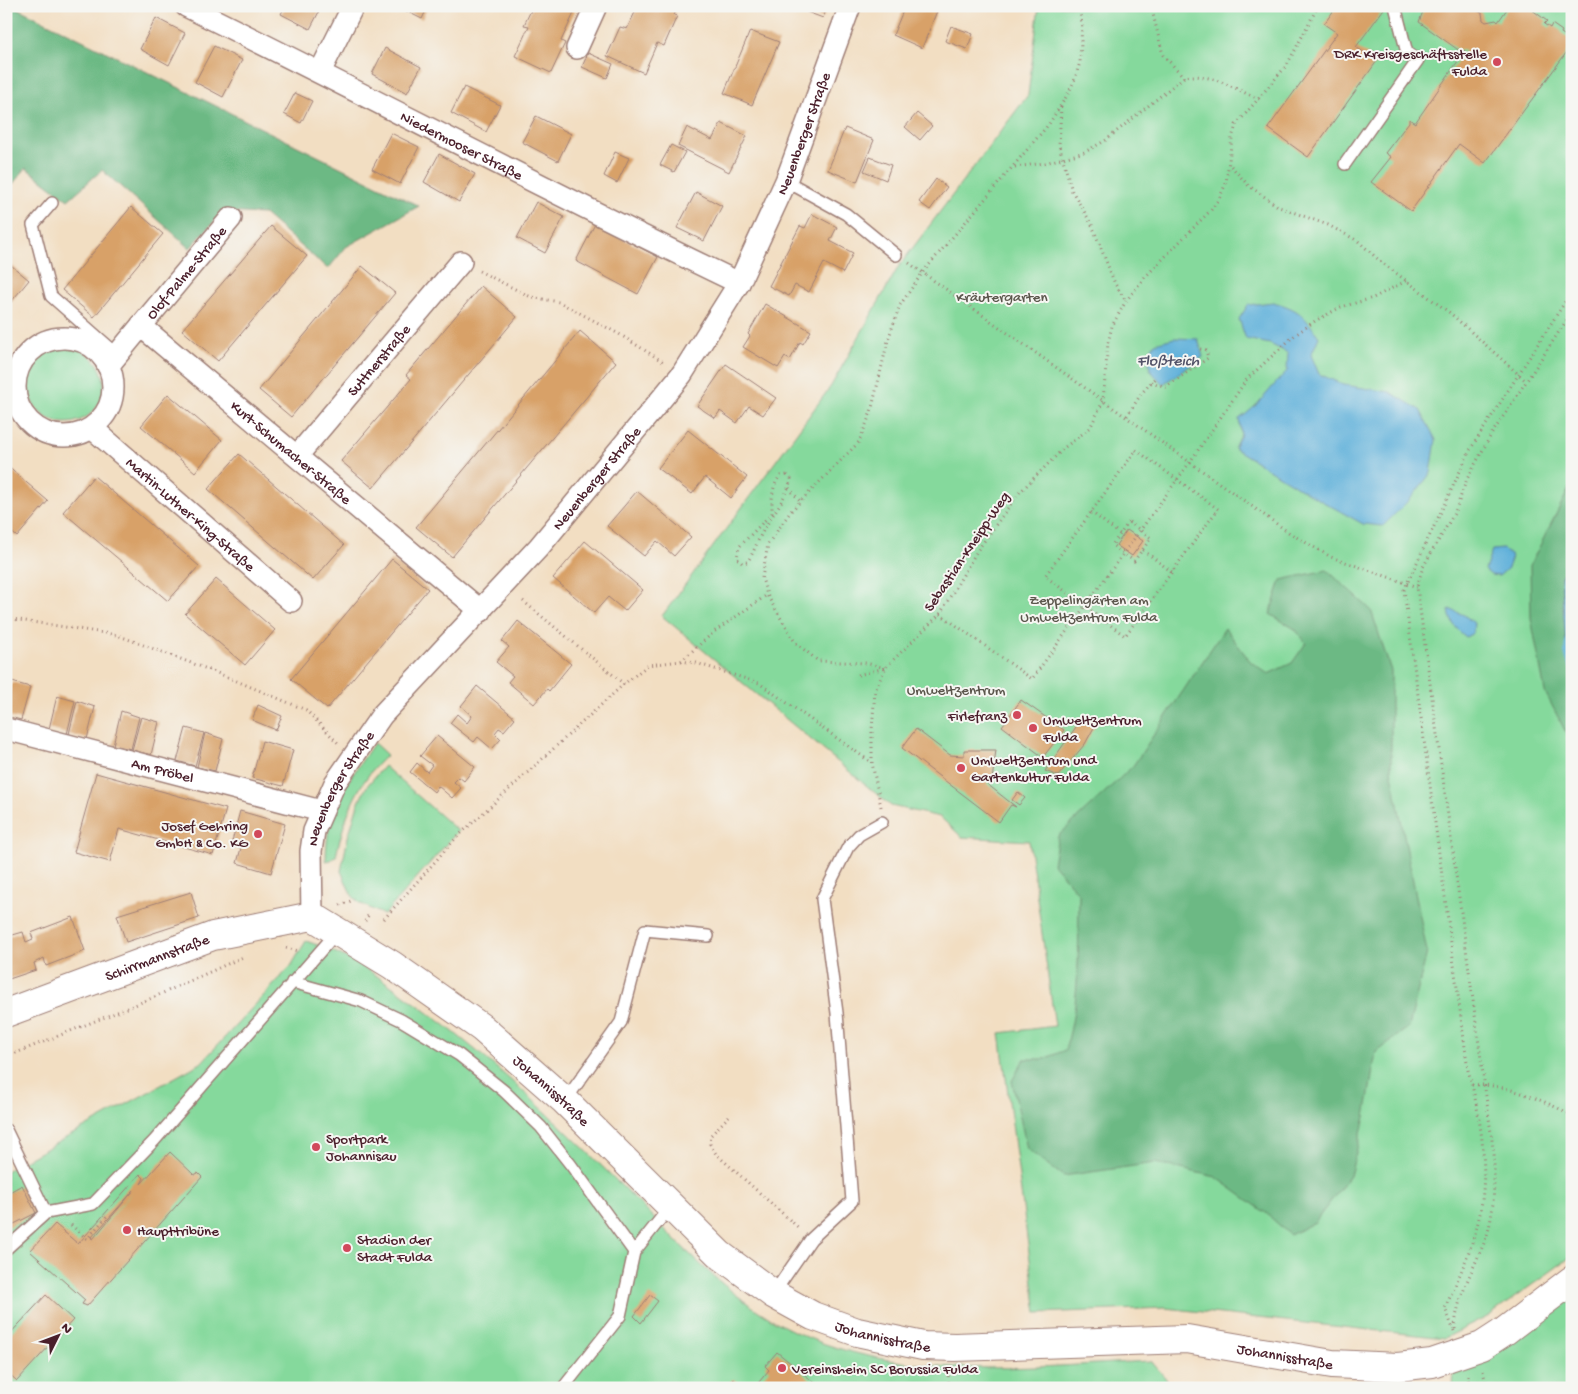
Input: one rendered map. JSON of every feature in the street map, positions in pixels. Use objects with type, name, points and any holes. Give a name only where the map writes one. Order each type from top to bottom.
[{"type":"street","name":"Niedermooser Straße","points":[[186,6],[320,72],[493,163],[738,283]]},
{"type":"street","points":[[320,72],[353,6]]},
{"type":"street","points":[[577,48],[596,6]]},
{"type":"street","name":"Neuenberger Straße","points":[[312,916],[312,852],[314,831],[321,811],[335,783],[351,757],[382,716],[539,547],[682,374],[738,283],[786,181],[850,6]]},
{"type":"street","name":"Olof-Palme-Straße","points":[[141,326],[231,218]]},
{"type":"street","name":"Suttnerstraße","points":[[297,456],[461,262]]},
{"type":"street","points":[[113,361],[76,339],[61,338],[45,341],[31,350],[21,363],[16,378],[15,395],[21,410],[30,423],[37,428],[60,436],[77,435],[92,428],[105,413],[113,394],[113,361],[141,326]]},
{"type":"street","name":"Kurt-Schumacher-Straße","points":[[141,326],[481,611]]},
{"type":"street","name":"Martin-Luther-King-Straße","points":[[92,428],[290,601]]},
{"type":"street","name":"Am Pröbel","points":[[6,729],[321,811]]},
{"type":"street","name":"Johannisstraße","points":[[312,916],[443,999],[489,1035],[564,1101],[719,1254],[773,1294],[813,1316],[857,1332],[922,1346],[1062,1345],[1187,1339],[1332,1364],[1398,1367],[1432,1363],[1482,1346],[1505,1331],[1572,1280]]},
{"type":"street","name":"Schirrmannstraße","points":[[6,1013],[213,936],[312,916]]},
{"type":"lane","points":[[1345,164],[1418,60],[1407,53],[1395,6]]},
{"type":"lane","points":[[786,181],[846,214],[896,255]]},
{"type":"lane","points":[[52,203],[33,225],[51,296],[113,361]]},
{"type":"lane","points":[[773,1294],[811,1239],[852,1200],[837,1013],[822,899],[848,847],[859,835],[882,822]]},
{"type":"lane","points":[[564,1101],[621,1022],[644,930],[708,936]]},
{"type":"lane","points":[[6,1249],[46,1213],[93,1204],[154,1141],[337,932]]},
{"type":"lane","points":[[292,982],[361,1000],[401,1020],[466,1061],[504,1091],[541,1127],[634,1252]]},
{"type":"lane","points":[[6,1130],[46,1213]]},
{"type":"lane","points":[[563,1388],[620,1316],[634,1252],[670,1207]]},
{"type":"path","points":[[882,822],[872,764],[875,690],[885,668],[866,663],[818,661],[795,642],[767,595],[762,578],[768,544],[800,501],[859,442],[871,412],[888,340],[900,305],[924,272],[1015,167],[1049,124],[1076,80],[1080,62],[1082,24],[1079,6]]},
{"type":"path","points":[[1151,6],[1163,55],[1184,77]]},
{"type":"path","points":[[1103,401],[1108,343],[1112,326],[1126,301],[1152,270],[1211,210],[1226,183],[1230,165],[1232,138],[1236,125],[1287,65],[1318,6]]},
{"type":"path","points":[[1015,167],[1062,159],[1085,152],[1106,140],[1184,77],[1197,75],[1210,77],[1259,100]]},
{"type":"path","points":[[1062,103],[1058,124],[1059,145],[1072,191],[1092,225],[1115,284],[1126,301]]},
{"type":"path","points":[[1230,165],[1248,185],[1279,207],[1328,225],[1358,241],[1406,281],[1450,313],[1526,381]]},
{"type":"path","points":[[896,255],[924,272],[1291,534],[1323,553],[1417,587]]},
{"type":"path","points":[[461,262],[531,297],[559,302],[619,334],[682,374]]},
{"type":"path","points":[[940,614],[1032,678],[1190,462],[1247,379],[1295,335],[1341,307],[1373,298],[1406,281]]},
{"type":"path","points":[[1572,291],[1470,450],[1438,520],[1405,583],[1407,618],[1468,1070],[1483,1143],[1484,1179],[1477,1228],[1463,1269],[1445,1308],[1455,1332],[1456,1310],[1488,1232],[1494,1193],[1494,1155],[1417,587],[1423,567],[1455,512],[1458,499],[1475,462],[1572,312]]},
{"type":"path","points":[[1151,382],[1166,387],[1208,358],[1206,350],[1200,349]]},
{"type":"path","points":[[1127,416],[1156,377]]},
{"type":"path","name":"Sebastian-Kneipp-Weg","points":[[858,675],[885,668],[940,614],[977,551],[1018,494],[1065,447],[1090,428],[1103,401]]},
{"type":"path","points":[[1136,450],[1218,508],[1125,636],[1045,576],[1091,512],[1136,450]]},
{"type":"path","points":[[787,475],[791,479],[789,488],[763,531],[752,556],[747,562],[742,563],[737,558],[739,546],[772,513],[772,493],[775,483],[780,476],[787,475]]},
{"type":"path","points":[[789,488],[800,501]]},
{"type":"path","points":[[1091,512],[1120,534]]},
{"type":"path","points":[[1129,522],[1151,538],[1134,561],[1112,545],[1120,534],[1129,522]]},
{"type":"path","points":[[1142,550],[1172,572]]},
{"type":"path","points":[[681,662],[714,632],[767,595]]},
{"type":"path","points":[[523,601],[624,684]]},
{"type":"path","points":[[6,618],[117,635],[215,672],[306,710],[351,757]]},
{"type":"path","points":[[384,919],[456,838],[624,684],[648,665],[681,662],[696,663],[759,682],[872,764]]},
{"type":"path","points":[[6,1057],[152,998],[245,956]]},
{"type":"path","points":[[1472,1085],[1505,1088],[1572,1115]]},
{"type":"path","points":[[729,1116],[711,1135],[710,1144],[716,1154],[811,1239]]},
{"type":"path","points":[[68,1222],[84,1237]]},
{"type":"path","points":[[1483,1370],[1486,1388]]},
{"type":"green space","points":[[6,6],[13,6],[419,206],[346,247],[328,269],[264,214],[223,212],[190,248],[102,170],[68,200],[26,168],[6,192]]},
{"type":"green space","points":[[1039,6],[1572,6],[1572,557],[1561,577],[1567,643],[1572,639],[1572,1256],[1489,1316],[1445,1338],[1165,1308],[1037,1313],[1000,1033],[1055,1026],[1029,841],[962,837],[940,817],[891,806],[662,616],[831,386],[899,266],[1028,95]]},
{"type":"green space","points":[[66,347],[81,350],[93,358],[101,370],[104,385],[101,400],[93,412],[81,420],[66,423],[51,420],[39,412],[31,400],[28,385],[31,370],[39,358],[51,350]]},
{"type":"green space","points":[[1572,483],[1572,557],[1561,577],[1567,643],[1572,639],[1572,744],[1545,692],[1531,618],[1530,565]]},
{"type":"green space","points":[[1327,570],[1371,610],[1391,671],[1391,769],[1427,952],[1409,1027],[1376,1052],[1365,1117],[1350,1176],[1315,1222],[1290,1235],[1266,1213],[1216,1177],[1155,1163],[1063,1176],[1027,1149],[1012,1081],[1024,1059],[1044,1059],[1065,1050],[1074,1012],[1078,973],[1079,894],[1053,864],[1058,836],[1133,766],[1225,628],[1250,661],[1268,674],[1292,663],[1306,643],[1295,629],[1270,614],[1281,580]]},
{"type":"green space","points":[[374,743],[387,755],[367,777],[353,801],[343,827],[336,856],[326,861],[327,842],[334,811],[347,785]]},
{"type":"green space","points":[[384,766],[458,831],[384,915],[359,903],[351,894],[341,871],[348,837],[358,804],[367,786]]},
{"type":"green space","name":"Sportpark Johannisau","points":[[306,941],[337,953],[378,976],[477,1051],[587,1151],[702,1266],[747,1303],[797,1333],[825,1344],[865,1355],[905,1363],[946,1367],[1028,1367],[1151,1361],[1174,1388],[6,1388],[6,1171],[201,1063],[291,966]]},
{"type":"green space","points":[[1572,1299],[1572,1388],[1453,1388],[1454,1369]]},
{"type":"water","points":[[1273,302],[1295,310],[1309,323],[1319,337],[1311,355],[1319,374],[1344,385],[1390,392],[1420,410],[1436,440],[1431,473],[1411,498],[1383,526],[1363,524],[1309,494],[1234,448],[1241,434],[1239,419],[1258,403],[1287,371],[1288,353],[1270,344],[1246,339],[1239,319],[1248,305]]},
{"type":"water","name":"Floßteich","points":[[1174,338],[1198,339],[1203,357],[1163,384],[1150,370],[1148,354],[1155,343]]},
{"type":"water","points":[[1503,549],[1512,557],[1508,568],[1499,576],[1491,575],[1485,570],[1492,550]]},
{"type":"water","points":[[1572,557],[1572,639],[1566,644],[1561,577]]},
{"type":"water","points":[[1449,609],[1464,615],[1474,623],[1473,633],[1466,637],[1459,631],[1452,621]]},
{"type":"building","points":[[285,6],[322,6],[310,29],[281,14]]},
{"type":"building","points":[[396,6],[428,6],[422,19]]},
{"type":"building","points":[[533,6],[569,6],[568,8],[575,11],[561,41],[565,43],[551,73],[515,56],[529,26],[524,25]]},
{"type":"building","points":[[638,6],[678,6],[674,15],[677,16],[664,46],[657,43],[644,73],[607,56],[620,27],[627,29]]},
{"type":"building","points":[[810,6],[827,7],[823,18],[807,12]]},
{"type":"building","points":[[905,6],[939,6],[922,48],[893,35]]},
{"type":"building","points":[[1337,6],[1386,6],[1356,47],[1377,61],[1308,157],[1268,128],[1337,33],[1324,24]]},
{"type":"building","points":[[1425,6],[1468,6],[1482,13],[1483,20],[1486,22],[1496,20],[1498,22],[1509,6],[1527,6],[1547,21],[1544,24],[1550,28],[1552,24],[1562,31],[1561,33],[1572,40],[1572,45],[1485,163],[1459,144],[1411,211],[1371,182],[1391,157],[1385,153],[1409,122],[1409,119],[1415,123],[1465,51],[1457,49],[1419,22]]},
{"type":"building","points":[[156,18],[185,33],[169,65],[140,49]]},
{"type":"building","points":[[951,26],[973,34],[967,49],[945,41]]},
{"type":"building","points":[[750,31],[779,42],[752,105],[724,93]]},
{"type":"building","points":[[214,46],[242,60],[223,97],[195,82]]},
{"type":"building","points":[[385,48],[421,67],[407,93],[372,74]]},
{"type":"building","points":[[588,53],[613,64],[607,78],[582,67]]},
{"type":"building","points":[[464,87],[500,105],[486,132],[451,113]]},
{"type":"building","points":[[295,93],[312,101],[301,123],[284,114]]},
{"type":"building","points":[[917,113],[932,126],[920,140],[905,127]]},
{"type":"building","points":[[536,116],[571,134],[558,161],[522,142]]},
{"type":"building","points":[[721,123],[747,136],[729,172],[678,146],[687,127],[712,140]]},
{"type":"building","points":[[845,128],[874,140],[857,182],[828,170]]},
{"type":"building","points":[[391,133],[419,147],[400,184],[372,169]]},
{"type":"building","points":[[671,145],[685,152],[674,172],[660,165]]},
{"type":"building","points":[[615,152],[629,158],[617,183],[604,176]]},
{"type":"building","points":[[439,154],[475,174],[459,202],[424,182]]},
{"type":"building","points":[[870,157],[891,165],[886,180],[864,171]]},
{"type":"building","points":[[936,179],[947,187],[930,210],[919,202]]},
{"type":"building","points":[[696,192],[722,206],[704,241],[677,228]]},
{"type":"building","points":[[536,202],[564,217],[545,253],[517,238]]},
{"type":"building","points":[[131,207],[163,234],[94,317],[62,290]]},
{"type":"building","points":[[812,214],[837,227],[830,241],[853,253],[843,273],[824,263],[809,292],[795,285],[789,296],[769,286],[800,226],[805,228]]},
{"type":"building","points":[[595,224],[658,257],[638,294],[576,261]]},
{"type":"building","points":[[271,226],[307,256],[218,361],[182,330]]},
{"type":"building","points":[[6,261],[29,280],[6,308]]},
{"type":"building","points":[[362,266],[395,293],[291,417],[259,390]]},
{"type":"building","points":[[481,286],[517,317],[373,488],[341,461],[411,379],[406,375]]},
{"type":"building","points":[[765,304],[811,331],[803,344],[800,342],[790,360],[785,357],[778,368],[743,347]]},
{"type":"building","points":[[580,331],[616,362],[452,557],[416,527]]},
{"type":"building","points":[[726,364],[776,398],[763,415],[749,406],[737,423],[720,411],[715,418],[697,406]]},
{"type":"building","points":[[168,394],[222,440],[195,472],[141,426]]},
{"type":"building","points":[[688,430],[747,477],[731,498],[705,477],[692,494],[658,468]]},
{"type":"building","points":[[239,454],[344,545],[313,580],[208,489]]},
{"type":"building","points":[[6,465],[48,501],[17,537],[6,527]]},
{"type":"building","points":[[94,476],[199,566],[168,601],[63,512]]},
{"type":"building","points":[[637,491],[691,537],[674,556],[657,541],[644,556],[607,526]]},
{"type":"building","points":[[1127,530],[1143,541],[1132,556],[1116,545]]},
{"type":"building","points":[[585,541],[643,590],[625,611],[608,597],[594,613],[553,578]]},
{"type":"building","points":[[392,559],[428,589],[327,709],[291,679]]},
{"type":"building","points":[[216,579],[275,630],[245,665],[185,614]]},
{"type":"building","points":[[518,621],[571,664],[549,691],[547,689],[534,704],[508,682],[513,676],[496,662],[509,647],[502,641]]},
{"type":"building","points":[[12,682],[30,687],[21,720],[6,716],[6,703]]},
{"type":"building","points":[[477,686],[515,718],[504,731],[499,728],[495,733],[501,739],[492,749],[478,737],[474,742],[450,723],[457,714],[467,723],[472,716],[461,706]]},
{"type":"building","points":[[57,696],[75,701],[67,734],[49,729]]},
{"type":"building","name":"Umweltzentrum Fulda","points":[[1021,700],[1064,730],[1043,757],[1002,726]]},
{"type":"building","points":[[77,701],[95,707],[87,739],[69,734]]},
{"type":"building","points":[[258,705],[282,716],[276,730],[252,720]]},
{"type":"building","points":[[121,711],[139,717],[131,749],[113,745]]},
{"type":"building","points":[[141,717],[159,722],[151,755],[132,750]]},
{"type":"building","points":[[1083,717],[1098,720],[1085,744],[1058,776],[1045,771]]},
{"type":"building","points":[[186,728],[204,733],[195,766],[177,761]]},
{"type":"building","name":"Umweltzentrum und Gartenkultur Fulda","points":[[916,729],[950,755],[964,756],[964,750],[996,750],[992,780],[988,780],[987,784],[1016,807],[1011,805],[999,822],[902,748]]},
{"type":"building","points":[[205,733],[223,739],[215,771],[197,767]]},
{"type":"building","points":[[437,736],[475,767],[464,781],[459,777],[454,782],[461,788],[452,798],[438,786],[434,792],[410,772],[417,763],[427,772],[432,765],[420,756]]},
{"type":"building","points":[[262,741],[293,750],[283,786],[252,778]]},
{"type":"building","points":[[96,773],[226,809],[213,855],[119,829],[110,862],[74,852]]},
{"type":"building","points":[[1018,792],[1025,798],[1019,805],[1012,800]]},
{"type":"building","name":"Josef Gehring GmbH & Co. KG","points":[[240,811],[285,824],[271,873],[237,863],[241,848],[231,845]]},
{"type":"building","points":[[191,892],[199,918],[126,942],[117,915]]},
{"type":"building","points":[[73,917],[85,951],[46,966],[44,958],[34,963],[36,970],[6,980],[6,937],[23,932],[26,942],[33,939],[31,933]]},
{"type":"building","name":"Haupttribüne","points":[[170,1152],[194,1175],[198,1173],[202,1177],[87,1306],[82,1304],[85,1300],[30,1251],[55,1224],[78,1244],[140,1174],[144,1178],[141,1184]],"holes":[[[134,1190],[93,1239],[91,1238]]]},
{"type":"building","points":[[22,1185],[36,1213],[6,1228],[6,1194]]},
{"type":"building","points":[[46,1295],[73,1320],[17,1381],[6,1371],[6,1338]]},
{"type":"building","points":[[650,1295],[658,1301],[641,1323],[634,1316]]},
{"type":"building","name":"Vereinsheim SC Borussia Fulda","points":[[777,1352],[821,1388],[754,1388],[769,1370],[765,1366]]},
{"type":"building","points":[[733,1379],[738,1383],[743,1388],[726,1388]]},
{"type":"waterway","points":[[1572,632],[1567,649],[1572,666]]},
{"type":"place","name":"DRK Kreisgeschäftsstelle Fulda","points":[[1497,62]]},
{"type":"place","name":"Firlefranz","points":[[1017,715]]},
{"type":"place","name":"Umweltzentrum Fulda","points":[[1033,728]]},
{"type":"place","name":"Umweltzentrum und Gartenkultur Fulda","points":[[961,768]]},
{"type":"place","name":"Josef Gehring GmbH & Co. KG","points":[[258,834]]},
{"type":"place","name":"Sportpark Johannisau","points":[[316,1147]]},
{"type":"place","name":"Haupttribüne","points":[[127,1230]]},
{"type":"place","name":"Stadion der Stadt Fulda","points":[[347,1248]]},
{"type":"place","name":"Vereinsheim SC Borussia Fulda","points":[[782,1368]]},
{"type":"park label","name":"Kräutergarten","points":[[1002,296]]},
{"type":"park label","name":"Zeppelingärten am Umweltzentrum Fulda","points":[[1089,608]]},
{"type":"park label","name":"Umweltzentrum","points":[[956,689]]}]
